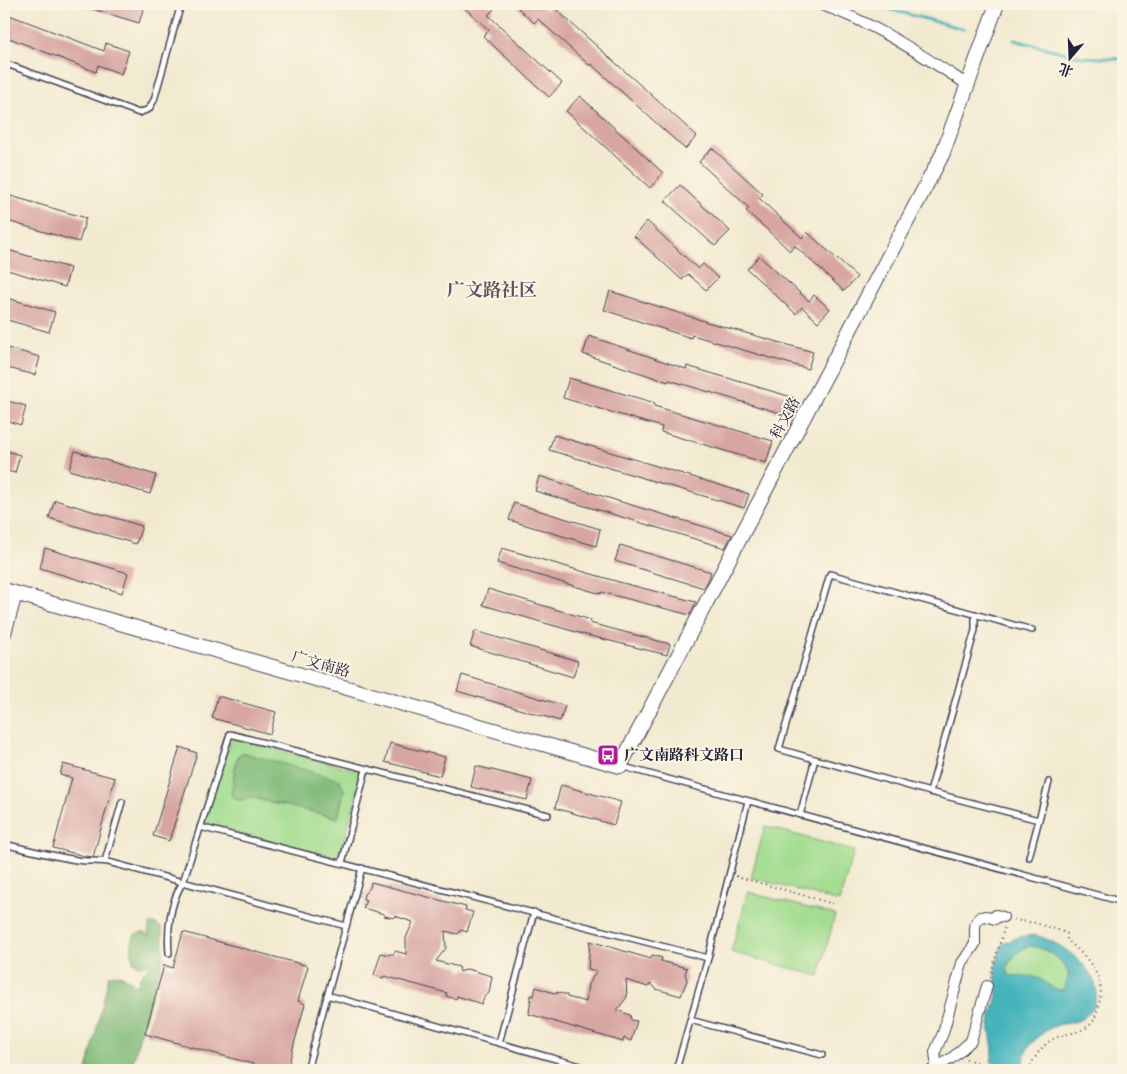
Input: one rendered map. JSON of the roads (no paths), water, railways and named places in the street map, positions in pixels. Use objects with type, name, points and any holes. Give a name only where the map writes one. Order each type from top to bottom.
[{"type":"street","points":[[819,4],[843,12],[891,36],[968,83]]},
{"type":"street","name":"科文路","points":[[620,766],[942,154],[997,4]]},
{"type":"street","name":"科文路","points":[[968,83],[983,61],[1002,4]]},
{"type":"street","points":[[4,633],[7,593]]},
{"type":"street","name":"广文南路","points":[[7,593],[620,766]]},
{"type":"street","points":[[935,1070],[935,1052],[943,1033],[962,963],[975,944],[974,928],[976,922],[981,917],[986,916],[994,919],[996,915],[1007,920]]},
{"type":"street","points":[[935,1070],[971,1041],[987,986]]},
{"type":"lane","points":[[4,63],[139,113],[149,109],[154,100],[181,4]]},
{"type":"lane","points":[[1032,630],[830,574],[780,749],[930,792],[1039,820]]},
{"type":"lane","points":[[930,792],[975,630],[975,614]]},
{"type":"lane","points":[[169,953],[169,930],[173,906],[179,889],[184,882],[230,734],[548,815]]},
{"type":"lane","points":[[800,816],[815,759]]},
{"type":"lane","points":[[620,766],[1123,902]]},
{"type":"lane","points":[[342,862],[366,768]]},
{"type":"lane","points":[[1029,857],[1049,782]]},
{"type":"lane","points":[[105,861],[122,802]]},
{"type":"lane","points":[[676,1070],[708,958],[748,802]]},
{"type":"lane","points":[[200,827],[342,862],[708,958]]},
{"type":"lane","points":[[4,844],[60,857],[92,862],[105,861],[346,926]]},
{"type":"lane","points":[[307,1070],[362,868]]},
{"type":"lane","points":[[499,1043],[534,912]]},
{"type":"lane","points":[[328,995],[595,1070]]},
{"type":"lane","points":[[690,1020],[822,1055]]},
{"type":"water","points":[[1034,935],[1059,945],[1083,965],[1092,977],[1096,989],[1095,1002],[1087,1015],[1080,1020],[1049,1029],[1040,1036],[1028,1048],[1022,1070],[991,1062],[993,1050],[989,1024],[997,996],[995,968],[1002,944],[1019,937]],"holes":[[[1028,946],[1034,946],[1047,951],[1064,964],[1069,976],[1063,990],[1053,988],[1035,977],[1009,975],[1007,971],[1012,958]]]},
{"type":"waterway","points":[[869,4],[964,29]]},
{"type":"waterway","points":[[1014,40],[1082,57],[1123,59]]},
{"type":"place","name":"广文南路科文路口","points":[[608,755]]},
{"type":"district","name":"广文路社区","points":[[492,290]]}]
